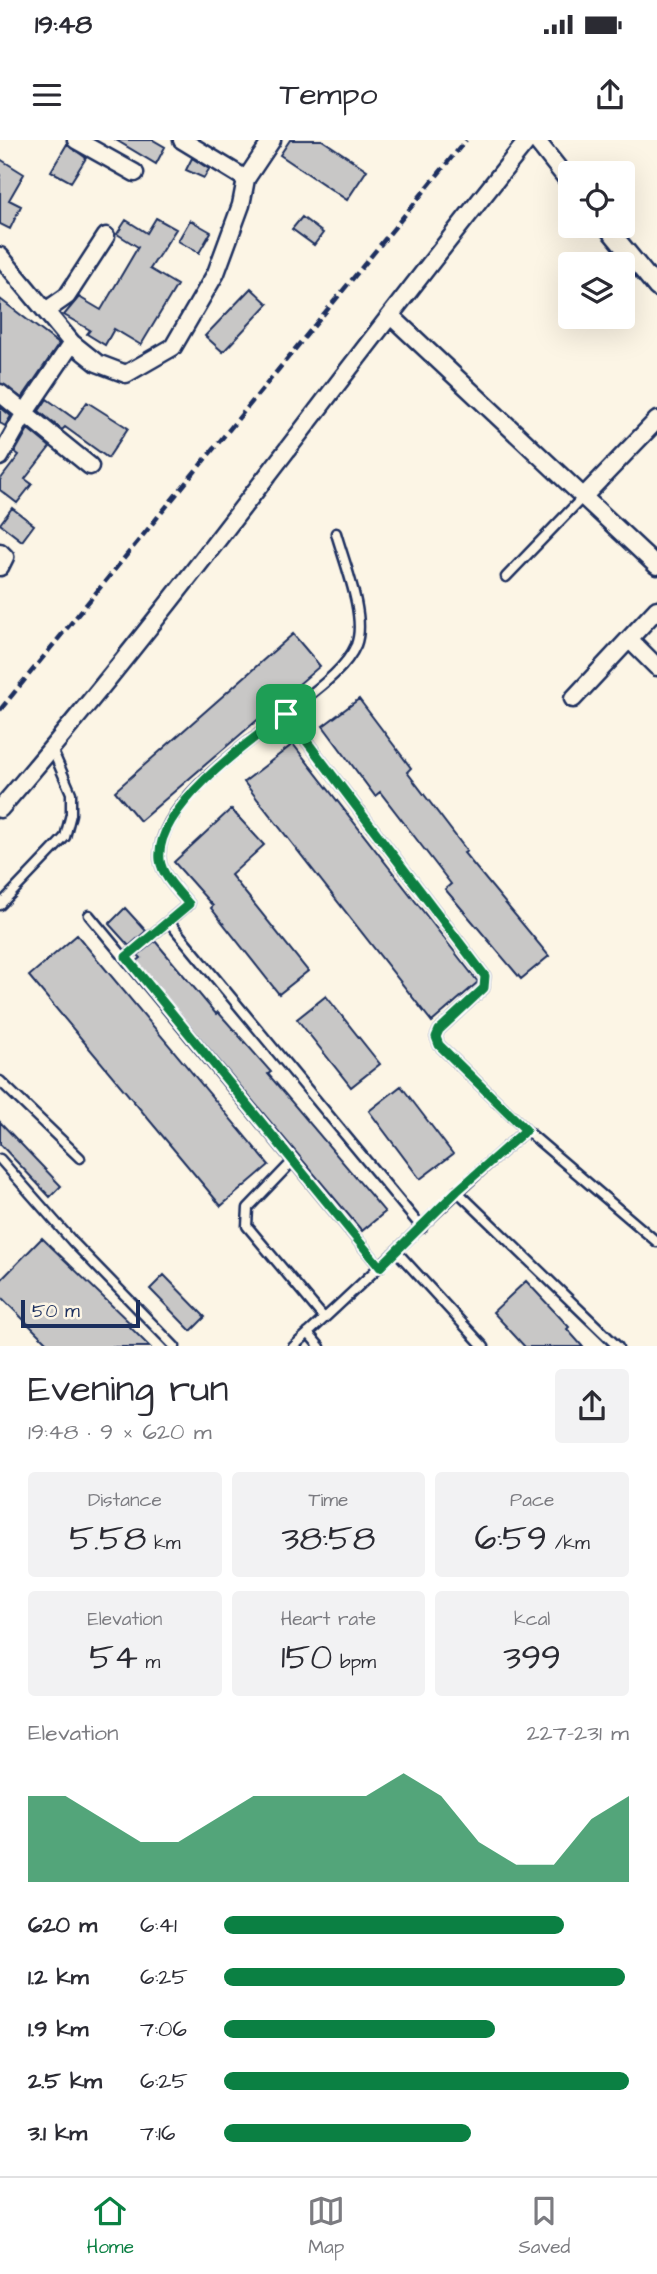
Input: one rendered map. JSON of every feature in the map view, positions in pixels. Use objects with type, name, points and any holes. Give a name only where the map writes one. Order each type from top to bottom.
[{"type":"street","points":[[76,140],[135,173]]},
{"type":"street","points":[[182,140],[246,179]]},
{"type":"street","points":[[0,256],[72,343],[97,363],[126,374],[173,347],[216,273],[241,205],[246,179],[272,140]]},
{"type":"street","points":[[0,808],[52,749],[528,140]]},
{"type":"street","points":[[536,140],[558,168]]},
{"type":"street","points":[[47,310],[67,296],[106,236]]},
{"type":"street","points":[[616,238],[657,288]]},
{"type":"street","points":[[391,316],[585,495],[657,566]]},
{"type":"street","points":[[0,457],[26,411],[72,343]]},
{"type":"street","points":[[0,393],[26,411],[90,466]]},
{"type":"street","points":[[585,495],[657,420]]},
{"type":"street","points":[[0,552],[5,557],[0,567]]},
{"type":"street","points":[[573,699],[657,609]]},
{"type":"street","points":[[629,639],[657,667]]},
{"type":"lane","points":[[506,577],[585,495]]},
{"type":"lane","points":[[126,957],[189,904],[164,871],[160,858],[170,822],[182,802],[247,743],[286,714],[345,661],[355,647],[359,633],[358,611],[336,533]]},
{"type":"lane","points":[[286,714],[485,976],[484,988],[439,1030],[436,1037],[439,1045],[526,1130],[657,1242]]},
{"type":"lane","points":[[0,905],[65,837],[71,814],[71,793],[52,749]]},
{"type":"lane","points":[[89,915],[380,1267]]},
{"type":"lane","points":[[169,922],[422,1228]]},
{"type":"lane","points":[[0,1081],[80,1158]]},
{"type":"lane","points":[[293,1346],[397,1252],[457,1191],[526,1130]]},
{"type":"lane","points":[[0,1159],[73,1242],[175,1346]]},
{"type":"lane","points":[[293,1161],[248,1208],[247,1226],[324,1318]]},
{"type":"lane","points":[[457,1191],[618,1346]]},
{"type":"lane","points":[[397,1252],[484,1346]]},
{"type":"lane","points":[[308,1333],[320,1346]]},
{"type":"building","points":[[116,140],[153,140],[165,147],[156,164]]},
{"type":"building","points":[[290,140],[322,140],[367,170],[347,200],[280,155]]},
{"type":"building","points":[[67,144],[86,158],[71,182],[51,171]]},
{"type":"building","points":[[192,158],[209,169],[204,178],[186,170]]},
{"type":"building","points":[[0,159],[24,174],[9,200],[21,206],[10,229],[0,224]]},
{"type":"building","points":[[302,217],[323,233],[314,245],[292,229]]},
{"type":"building","points":[[156,218],[176,229],[150,269],[177,285],[141,345],[114,329],[105,345],[87,334],[90,330],[64,315],[79,297],[101,310],[138,247],[117,234],[126,220],[147,233]]},
{"type":"building","points":[[190,220],[211,232],[199,253],[178,241]]},
{"type":"building","points":[[251,288],[268,304],[223,352],[205,336]]},
{"type":"building","points":[[0,299],[59,344],[22,398],[0,383]]},
{"type":"building","points":[[47,399],[75,419],[87,402],[128,428],[108,458],[65,427],[62,430],[39,411]]},
{"type":"building","points":[[0,407],[11,416],[5,426],[0,423]]},
{"type":"building","points":[[28,429],[50,447],[25,479],[32,484],[17,503],[0,490],[0,480],[19,455],[15,452]]},
{"type":"building","points":[[12,508],[34,525],[22,541],[0,524]]},
{"type":"building","points":[[293,634],[320,666],[140,821],[115,791]]},
{"type":"building","points":[[359,699],[411,768],[407,772],[467,851],[464,853],[549,956],[521,979],[445,889],[451,884],[380,792],[375,796],[323,726]]},
{"type":"building","points":[[293,744],[478,982],[432,1022],[244,782]]},
{"type":"building","points":[[231,809],[264,845],[231,875],[308,971],[279,994],[211,908],[213,906],[174,862]]},
{"type":"building","points":[[125,908],[146,931],[129,946],[109,924]]},
{"type":"building","points":[[77,935],[269,1165],[221,1206],[29,976]]},
{"type":"building","points":[[155,941],[216,1014],[218,1012],[271,1072],[268,1074],[385,1212],[362,1231],[136,962],[141,958],[138,955]]},
{"type":"building","points":[[326,996],[380,1064],[351,1087],[297,1019]]},
{"type":"building","points":[[401,1086],[453,1154],[420,1179],[369,1111]]},
{"type":"building","points":[[0,1122],[61,1186],[50,1197],[0,1144]]},
{"type":"building","points":[[42,1238],[131,1324],[129,1326],[149,1346],[50,1346],[0,1296],[0,1281]]},
{"type":"building","points":[[164,1275],[205,1317],[191,1331],[150,1289]]},
{"type":"building","points":[[526,1281],[569,1327],[567,1329],[582,1346],[524,1346],[493,1312]]},
{"type":"railway","points":[[0,710],[466,140]]},
{"type":"route","points":[[286,714],[297,732],[485,976],[484,988],[439,1030],[436,1037],[439,1045],[526,1130],[457,1191],[380,1267],[126,957],[189,904],[164,871],[160,858],[170,822],[182,802],[247,743],[286,714]]}]
